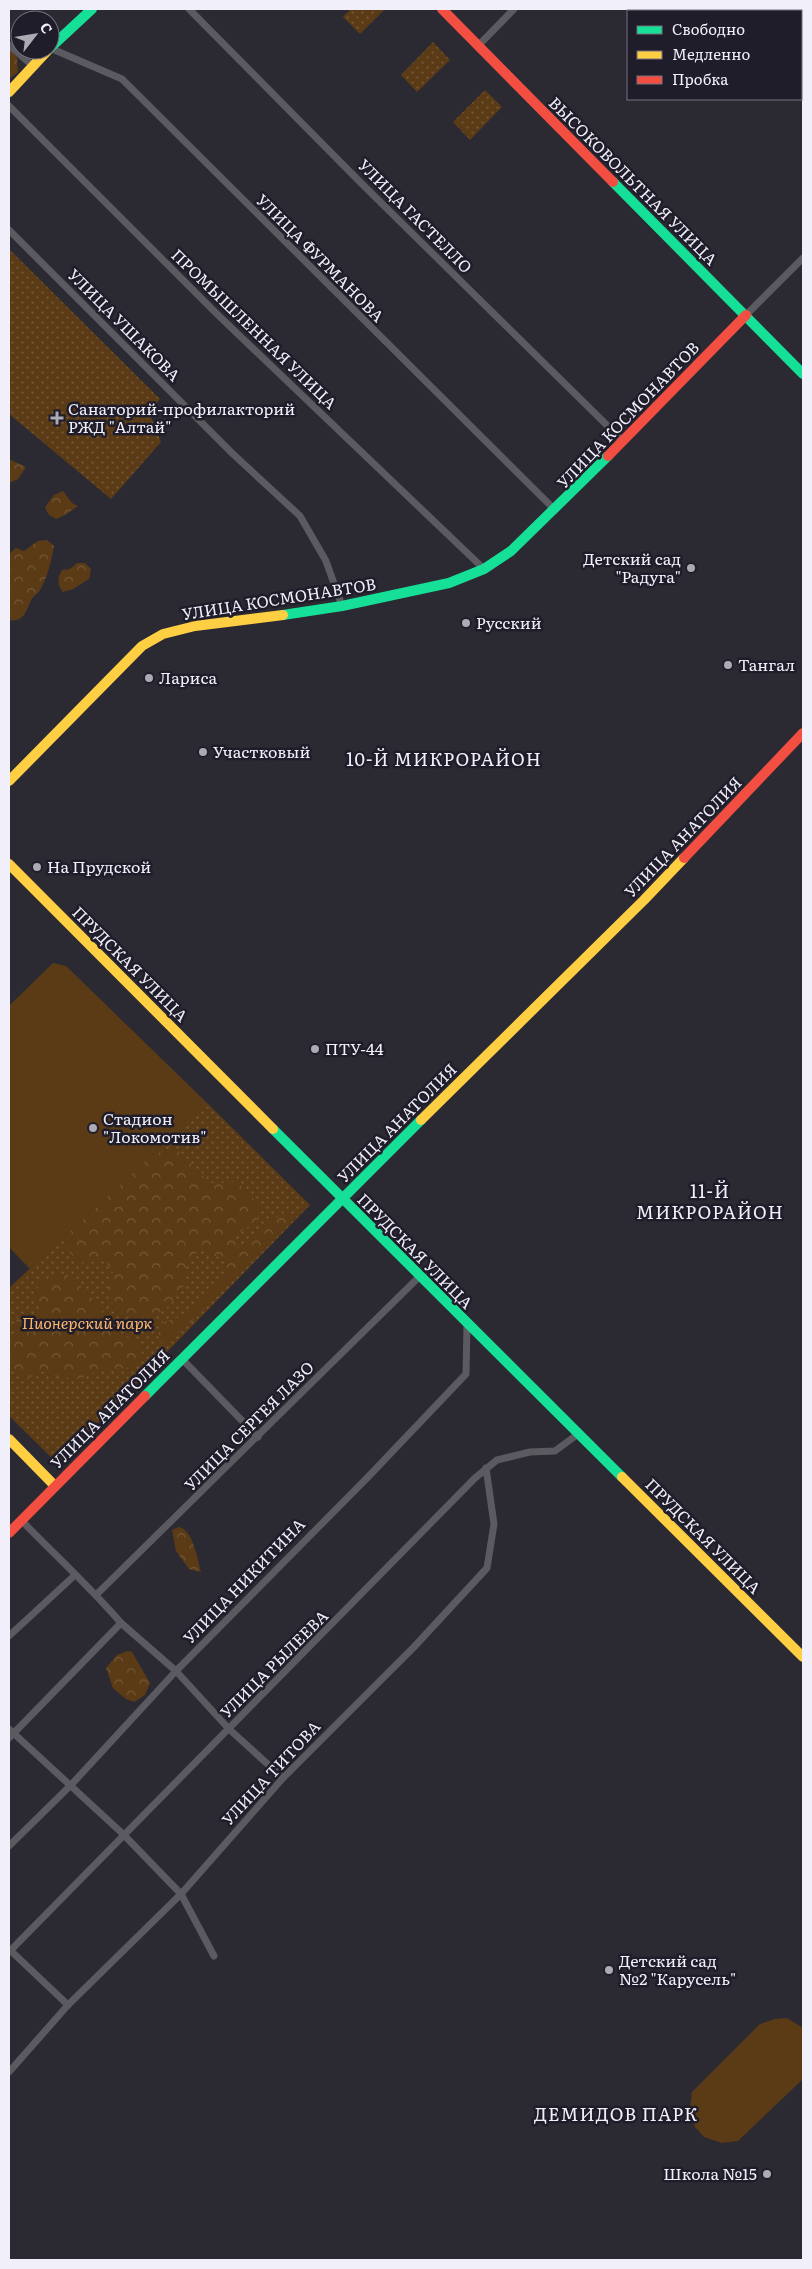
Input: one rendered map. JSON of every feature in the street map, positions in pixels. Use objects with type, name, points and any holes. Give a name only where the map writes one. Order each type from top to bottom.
[{"type":"street","points":[[60,39],[92,9]]},
{"type":"street","name":"УЛИЦА ГАСТЕЛЛО","points":[[188,9],[361,183],[623,441]]},
{"type":"street","name":"ВЫСОКОВОЛЬТНАЯ УЛИЦА","points":[[442,9],[803,374]]},
{"type":"street","points":[[478,46],[514,9]]},
{"type":"street","points":[[9,45],[33,66]]},
{"type":"street","name":"УЛИЦА ФУРМАНОВА","points":[[60,53],[122,79],[555,510]]},
{"type":"street","points":[[9,92],[39,60]]},
{"type":"street","name":"ПРОМЫШЛЕННАЯ УЛИЦА","points":[[9,106],[226,322],[484,569]]},
{"type":"street","name":"УЛИЦА УШАКОВА","points":[[9,230],[233,454],[300,516],[326,561],[342,606]]},
{"type":"street","points":[[746,315],[803,258]]},
{"type":"street","name":"УЛИЦА КОСМОНАВТОВ","points":[[9,781],[142,646],[157,636],[195,626],[261,619],[342,606],[449,583],[484,569],[511,551],[555,510],[746,315]]},
{"type":"street","name":"УЛИЦА АНАТОЛИЯ","points":[[9,1532],[341,1198],[644,900],[803,733]]},
{"type":"street","name":"ПРУДСКАЯ УЛИЦА","points":[[9,864],[341,1198],[803,1657]]},
{"type":"street","name":"УЛИЦА СЕРГЕЯ ЛАЗО","points":[[97,1594],[420,1276]]},
{"type":"street","name":"УЛИЦА НИКИТИНА","points":[[9,1846],[71,1785],[176,1671],[369,1476],[466,1374],[468,1324]]},
{"type":"street","points":[[182,1358],[258,1437]]},
{"type":"street","name":"УЛИЦА РЫЛЕЕВА","points":[[9,1950],[486,1468],[497,1460],[530,1452],[554,1451],[578,1434]]},
{"type":"street","points":[[9,1439],[55,1486]]},
{"type":"street","name":"УЛИЦА ТИТОВА","points":[[9,2072],[68,2005],[180,1894],[284,1778],[414,1648],[487,1568],[494,1524],[486,1468]]},
{"type":"street","points":[[21,1520],[75,1575],[97,1594],[121,1623],[176,1671],[229,1729],[284,1778]]},
{"type":"street","points":[[9,1636],[75,1575]]},
{"type":"street","points":[[121,1623],[10,1734],[71,1785],[123,1834],[180,1894],[214,1956]]},
{"type":"street","points":[[9,1950],[68,2005]]},
{"type":"green space","points":[[351,9],[385,9],[360,34],[343,17]]},
{"type":"green space","points":[[433,42],[450,60],[417,92],[401,75]]},
{"type":"green space","points":[[9,49],[10,60],[17,60],[18,72],[9,79]]},
{"type":"green space","points":[[485,90],[502,107],[470,140],[453,122]]},
{"type":"green space","points":[[9,249],[160,399],[149,412],[161,442],[111,499],[9,414]]},
{"type":"green space","points":[[9,459],[26,467],[18,479],[9,483]]},
{"type":"green space","points":[[63,491],[72,503],[78,506],[56,519],[49,515],[45,507],[54,495]]},
{"type":"green space","points":[[47,540],[54,546],[43,585],[22,617],[9,620],[10,553],[16,548],[24,551],[38,541]]},
{"type":"green space","points":[[77,563],[85,563],[91,569],[89,579],[73,589],[63,592],[59,584],[60,573],[62,570],[70,569]]},
{"type":"green space","name":"Стадион \"Локомотив\"","points":[[53,963],[66,966],[205,1101],[151,1156],[30,1269],[9,1247],[9,1006]]},
{"type":"green space","name":"Пионерский парк","points":[[205,1101],[310,1205],[60,1462],[56,1462],[9,1416],[9,1288],[151,1156]]},
{"type":"green space","points":[[174,1147],[210,1183],[237,1182],[260,1206],[257,1222],[233,1236],[238,1248],[284,1213],[291,1217],[268,1246],[191,1322],[163,1344],[159,1339],[159,1324],[185,1315],[224,1280],[225,1260],[200,1249],[185,1268],[185,1284],[170,1305],[146,1324],[123,1314],[113,1305],[107,1294],[113,1271],[105,1261],[80,1263],[69,1252],[63,1238],[151,1156]]},
{"type":"green space","points":[[66,1274],[89,1294],[122,1335],[137,1344],[142,1350],[141,1361],[131,1368],[101,1369],[79,1379],[54,1376],[40,1371],[26,1380],[12,1366],[9,1348],[13,1340],[18,1316],[33,1317],[42,1311],[34,1295],[42,1279]]},
{"type":"green space","points":[[179,1527],[188,1534],[191,1540],[201,1572],[189,1569],[176,1551],[172,1530]]},
{"type":"green space","points":[[128,1651],[132,1652],[150,1683],[145,1695],[134,1702],[126,1699],[113,1688],[106,1668],[117,1655]]},
{"type":"green space","points":[[787,2018],[803,2028],[803,2079],[738,2141],[722,2143],[704,2137],[695,2127],[690,2108],[692,2092],[760,2024],[775,2019]]},
{"type":"traffic: fast","points":[[60,39],[92,9]]},
{"type":"traffic: fast","points":[[613,182],[803,374]]},
{"type":"traffic: fast","points":[[283,615],[342,606],[449,583],[484,569],[511,551],[608,456]]},
{"type":"traffic: fast","points":[[145,1396],[421,1120]]},
{"type":"traffic: fast","points":[[273,1129],[622,1477]]},
{"type":"traffic: slow","points":[[9,92],[39,60]]},
{"type":"traffic: slow","points":[[9,781],[142,646],[163,634],[195,626],[283,615]]},
{"type":"traffic: slow","points":[[421,1120],[644,900],[684,858]]},
{"type":"traffic: slow","points":[[9,864],[273,1129]]},
{"type":"traffic: slow","points":[[9,1439],[55,1486]]},
{"type":"traffic: slow","points":[[622,1477],[803,1657]]},
{"type":"traffic: jam","points":[[442,9],[613,182]]},
{"type":"traffic: jam","points":[[608,456],[746,315]]},
{"type":"traffic: jam","points":[[684,858],[803,733]]},
{"type":"traffic: jam","points":[[9,1533],[145,1396]]},
{"type":"place","name":"Санаторий-профилакторий РЖД \"Алтай\"","points":[[57,418]]},
{"type":"place","name":"Детский сад \"Радуга\"","points":[[691,568]]},
{"type":"place","name":"Русский","points":[[466,623]]},
{"type":"place","name":"Тангал","points":[[728,665]]},
{"type":"place","name":"Лариса","points":[[149,678]]},
{"type":"place","name":"Участковый","points":[[203,752]]},
{"type":"place","name":"На Прудской","points":[[37,867]]},
{"type":"place","name":"ПТУ-44","points":[[315,1049]]},
{"type":"place","name":"Стадион \"Локомотив\"","points":[[93,1128]]},
{"type":"place","name":"Детский сад №2 \"Карусель\"","points":[[609,1970]]},
{"type":"place","name":"Школа №15","points":[[767,2174]]},
{"type":"district","name":"10-Й МИКРОРАЙОН","points":[[444,760]]},
{"type":"district","name":"11-Й МИКРОРАЙОН","points":[[710,1202]]},
{"type":"district","name":"ДЕМИДОВ ПАРК","points":[[616,2115]]}]
